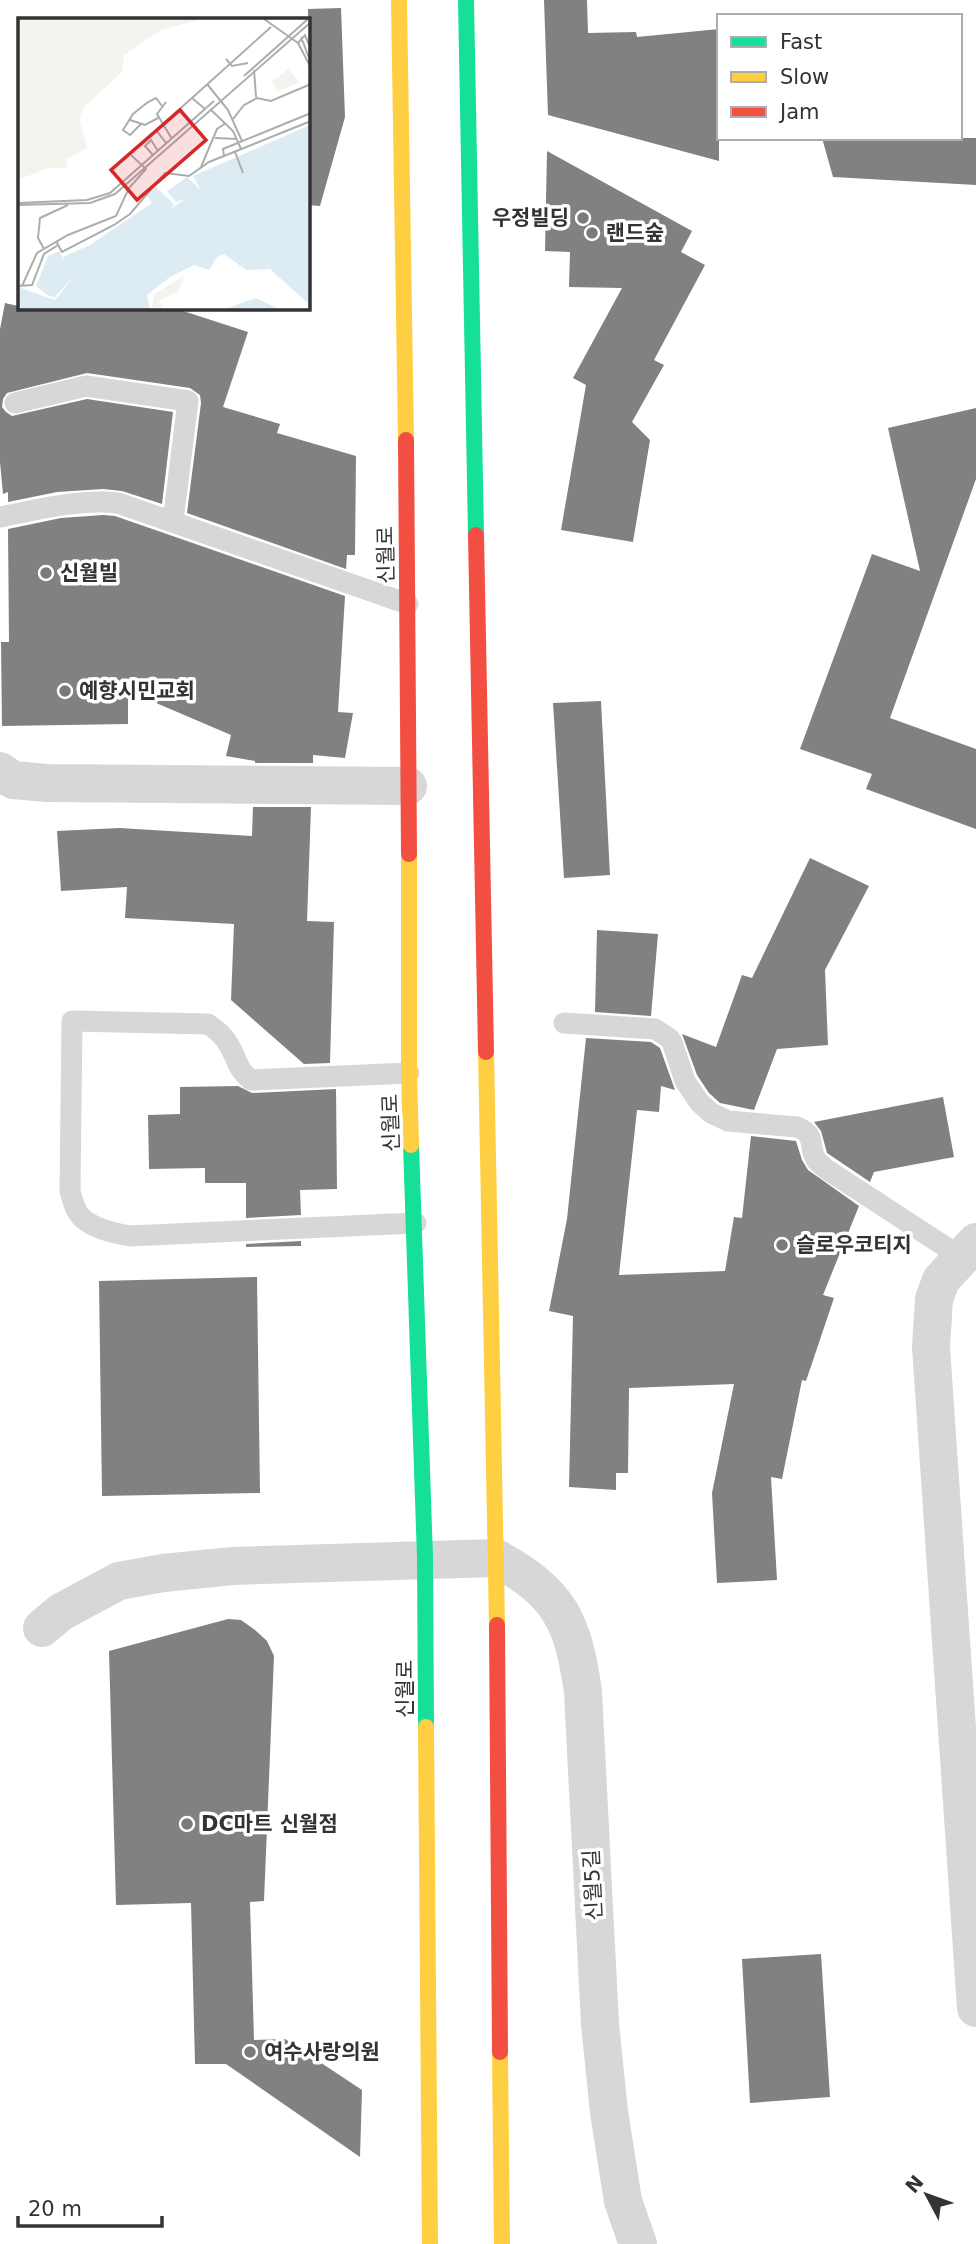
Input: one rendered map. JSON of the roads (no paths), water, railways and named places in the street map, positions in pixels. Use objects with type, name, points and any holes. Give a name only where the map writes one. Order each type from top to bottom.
[{"type":"street","name":"신월로","points":[[399,0],[408,604],[410,1073],[425,1558],[430,2244]]},
{"type":"street","points":[[466,0],[496,1558],[502,2244]]},
{"type":"street","points":[[0,771],[13,780],[47,783],[408,786]]},
{"type":"street","points":[[968,1250],[941,1280],[934,1299],[931,1347],[976,2008]]},
{"type":"street","points":[[42,1628],[61,1612],[119,1581],[152,1575],[233,1566],[425,1558],[496,1558]]},
{"type":"street","name":"신월5길","points":[[496,1558],[524,1573],[547,1593],[565,1620],[578,1651],[583,1692],[600,2024],[609,2112],[623,2201],[638,2244]]},
{"type":"lane","points":[[15,403],[86,386],[188,401],[173,521]]},
{"type":"lane","points":[[0,517],[64,503],[118,503],[408,604]]},
{"type":"lane","points":[[410,1073],[251,1080],[242,1072],[231,1047],[220,1032],[208,1024],[72,1021],[70,1191],[78,1214],[110,1232],[130,1236],[416,1223]]},
{"type":"lane","points":[[564,1023],[655,1029],[662,1032],[672,1042],[688,1088],[711,1113],[728,1121],[797,1127],[804,1130],[810,1136],[815,1158],[826,1169],[968,1250]]},
{"type":"place","name":"우정빌딩","points":[[583,218]]},
{"type":"place","name":"랜드숲","points":[[592,233]]},
{"type":"place","name":"신월빌","points":[[46,573]]},
{"type":"place","name":"예향시민교회","points":[[65,691]]},
{"type":"place","name":"슬로우코티지","points":[[782,1245]]},
{"type":"place","name":"DC마트 신월점","points":[[187,1824]]},
{"type":"place","name":"여수사랑의원","points":[[250,2052]]}]
